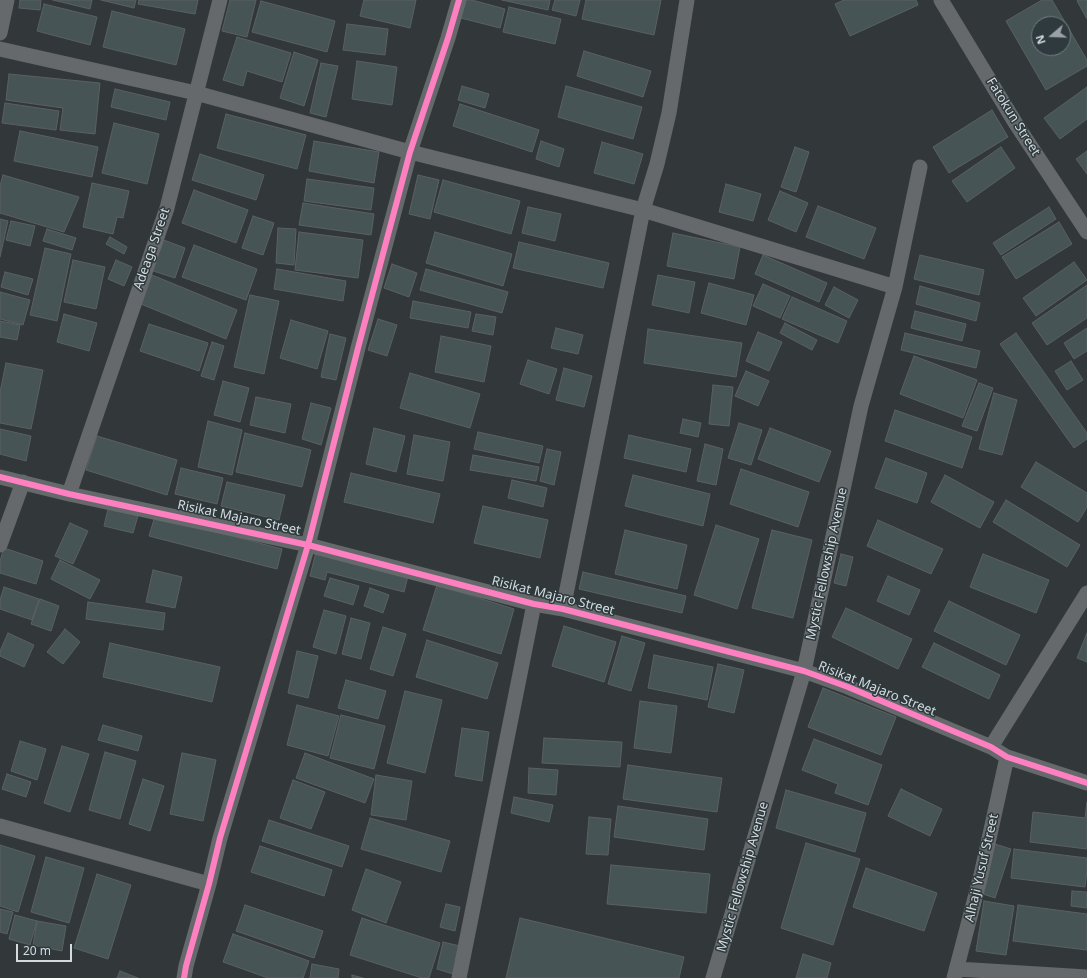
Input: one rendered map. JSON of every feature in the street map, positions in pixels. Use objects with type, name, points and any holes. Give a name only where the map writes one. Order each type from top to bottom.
[{"type":"street","points":[[0,33],[7,0]]},
{"type":"street","name":"Adeaga Street","points":[[68,494],[167,208],[220,0]]},
{"type":"street","points":[[184,978],[220,838],[308,544],[410,152],[459,0]]},
{"type":"street","points":[[562,609],[642,210],[657,164],[669,112],[687,0]]},
{"type":"street","name":"Fatokun Street","points":[[941,0],[1016,124],[1087,232]]},
{"type":"street","points":[[0,49],[196,93],[410,152],[642,210],[896,287]]},
{"type":"street","name":"Mystic Fellowship Avenue","points":[[713,978],[804,671],[861,406],[896,287],[920,167]]},
{"type":"street","name":"Risikat Majaro Street","points":[[0,477],[68,494],[308,544],[534,604],[562,609],[804,671],[991,747],[1007,757],[1087,783]]},
{"type":"street","points":[[0,545],[23,482]]},
{"type":"street","points":[[991,747],[1087,593]]},
{"type":"street","points":[[460,978],[534,604]]},
{"type":"street","name":"Alhaji Yusuf Street","points":[[956,974],[981,875],[1007,757]]},
{"type":"street","points":[[0,826],[209,884]]},
{"type":"street","points":[[956,974],[1087,977]]},
{"type":"building","points":[[20,0],[41,0],[40,10],[19,8]]},
{"type":"building","points":[[53,0],[92,0],[90,9]]},
{"type":"building","points":[[101,0],[136,0],[134,8]]},
{"type":"building","points":[[139,0],[198,0],[195,14],[138,4]]},
{"type":"building","points":[[230,0],[256,0],[247,37],[222,31]]},
{"type":"building","points":[[364,0],[416,0],[410,28],[360,16]]},
{"type":"building","points":[[461,0],[472,0],[505,9],[500,28],[457,17]]},
{"type":"building","points":[[502,0],[550,0],[548,10]]},
{"type":"building","points":[[555,0],[580,0],[576,16],[552,10]]},
{"type":"building","points":[[586,0],[661,0],[654,35],[582,19]]},
{"type":"building","points":[[844,0],[916,0],[918,5],[850,36],[835,4]]},
{"type":"building","points":[[1042,0],[1052,0],[1061,16],[1031,16],[1031,56],[1071,56],[1071,33],[1087,60],[1087,66],[1046,90],[1006,21]]},
{"type":"building","points":[[1087,0],[1087,19],[1077,1]]},
{"type":"building","points":[[261,1],[335,21],[327,52],[252,32]]},
{"type":"building","points":[[44,4],[97,17],[90,45],[37,31]]},
{"type":"building","points":[[509,7],[561,19],[555,44],[503,32]]},
{"type":"building","points":[[112,11],[185,29],[176,65],[103,47]]},
{"type":"building","points":[[347,24],[388,29],[385,55],[343,50]]},
{"type":"building","points":[[237,37],[291,53],[282,82],[247,71],[243,86],[223,80]]},
{"type":"building","points":[[584,51],[651,71],[643,97],[577,76]]},
{"type":"building","points":[[294,52],[318,60],[304,106],[280,98]]},
{"type":"building","points":[[357,61],[397,67],[392,105],[352,99]]},
{"type":"building","points":[[321,63],[338,66],[326,117],[310,113]]},
{"type":"building","points":[[9,74],[100,83],[95,134],[60,130],[63,108],[6,100]]},
{"type":"building","points":[[462,86],[489,94],[485,108],[458,100]]},
{"type":"building","points":[[566,86],[642,107],[633,139],[558,117]]},
{"type":"building","points":[[1087,87],[1087,119],[1060,139],[1044,118]]},
{"type":"building","points":[[115,89],[170,102],[166,120],[111,107]]},
{"type":"building","points":[[5,103],[59,111],[56,130],[2,123]]},
{"type":"building","points":[[460,104],[539,130],[532,152],[453,126]]},
{"type":"building","points":[[992,110],[1008,137],[949,173],[933,147]]},
{"type":"building","points":[[226,114],[306,135],[297,169],[217,148]]},
{"type":"building","points":[[114,123],[159,134],[147,184],[102,173]]},
{"type":"building","points":[[20,131],[98,147],[92,177],[14,161]]},
{"type":"building","points":[[314,141],[379,152],[374,183],[309,171]]},
{"type":"building","points":[[541,141],[564,149],[559,167],[536,159]]},
{"type":"building","points":[[602,142],[643,154],[634,184],[594,173]]},
{"type":"building","points":[[795,147],[809,152],[796,192],[781,187]]},
{"type":"building","points":[[1001,147],[1015,168],[967,202],[952,181]]},
{"type":"building","points":[[1087,151],[1087,174],[1076,159]]},
{"type":"building","points":[[200,154],[264,175],[256,200],[192,180]]},
{"type":"building","points":[[3,175],[79,197],[64,232],[0,213],[0,186]]},
{"type":"building","points":[[418,175],[439,180],[430,219],[409,214]]},
{"type":"building","points":[[307,179],[374,188],[371,210],[304,201]]},
{"type":"building","points":[[443,180],[520,201],[511,234],[434,212]]},
{"type":"building","points":[[92,183],[129,191],[123,218],[117,217],[113,234],[83,227]]},
{"type":"building","points":[[726,184],[761,194],[753,221],[719,212]]},
{"type":"building","points":[[194,190],[248,210],[236,243],[182,223]]},
{"type":"building","points":[[780,191],[808,203],[796,232],[768,220]]},
{"type":"building","points":[[303,203],[374,214],[371,235],[299,225]]},
{"type":"building","points":[[818,206],[876,228],[864,259],[806,237]]},
{"type":"building","points":[[528,207],[561,214],[555,241],[522,233]]},
{"type":"building","points":[[1049,207],[1056,219],[1001,255],[993,243]]},
{"type":"building","points":[[253,216],[274,223],[263,255],[242,248]]},
{"type":"building","points":[[0,219],[8,221],[0,257]]},
{"type":"building","points":[[11,221],[35,226],[30,246],[6,240]]},
{"type":"building","points":[[1059,222],[1072,244],[1016,279],[1002,257]]},
{"type":"building","points":[[278,228],[296,229],[294,265],[276,263]]},
{"type":"building","points":[[47,229],[76,238],[72,250],[43,241]]},
{"type":"building","points":[[299,232],[363,240],[358,278],[295,270]]},
{"type":"building","points":[[435,232],[512,254],[503,286],[426,263]]},
{"type":"building","points":[[673,233],[740,247],[734,279],[667,266]]},
{"type":"building","points":[[110,237],[127,247],[124,254],[106,244]]},
{"type":"building","points":[[161,239],[185,248],[175,278],[150,270]]},
{"type":"building","points":[[519,242],[609,263],[603,288],[513,268]]},
{"type":"building","points":[[194,245],[257,269],[246,300],[182,277]]},
{"type":"building","points":[[45,248],[71,254],[57,321],[30,315]]},
{"type":"building","points":[[763,255],[827,283],[819,302],[755,274]]},
{"type":"building","points":[[920,255],[984,270],[979,295],[914,279]]},
{"type":"building","points":[[73,260],[105,267],[96,309],[64,302]]},
{"type":"building","points":[[116,260],[132,267],[124,286],[108,279]]},
{"type":"building","points":[[1074,262],[1087,280],[1036,316],[1023,298]]},
{"type":"building","points":[[392,264],[417,273],[409,297],[384,288]]},
{"type":"building","points":[[277,269],[346,281],[343,301],[274,289]]},
{"type":"building","points":[[426,269],[508,292],[502,313],[420,290]]},
{"type":"building","points":[[5,272],[33,279],[28,295],[1,287]]},
{"type":"building","points":[[152,275],[237,310],[226,339],[141,304]]},
{"type":"building","points":[[658,275],[695,282],[689,313],[652,305]]},
{"type":"building","points":[[709,283],[754,295],[746,325],[701,313]]},
{"type":"building","points":[[763,284],[790,296],[780,318],[753,306]]},
{"type":"building","points":[[1087,285],[1087,318],[1047,345],[1032,323]]},
{"type":"building","points":[[920,286],[980,303],[976,321],[916,304]]},
{"type":"building","points":[[834,287],[858,300],[849,318],[825,305]]},
{"type":"building","points":[[0,292],[30,300],[23,325],[0,319]]},
{"type":"building","points":[[250,295],[279,301],[264,374],[234,367]]},
{"type":"building","points":[[792,297],[847,321],[838,343],[782,319]]},
{"type":"building","points":[[413,301],[471,312],[468,328],[410,318]]},
{"type":"building","points":[[915,311],[966,324],[962,341],[911,328]]},
{"type":"building","points":[[64,314],[97,323],[89,351],[57,342]]},
{"type":"building","points":[[476,314],[496,317],[493,335],[472,331]]},
{"type":"building","points":[[378,319],[397,325],[387,356],[368,350]]},
{"type":"building","points":[[291,320],[328,331],[317,369],[280,358]]},
{"type":"building","points":[[0,321],[20,325],[17,340],[0,337]]},
{"type":"building","points":[[785,323],[817,340],[812,350],[780,333]]},
{"type":"building","points":[[149,324],[208,343],[199,371],[140,351]]},
{"type":"building","points":[[556,328],[583,335],[578,354],[551,348]]},
{"type":"building","points":[[1087,328],[1087,351],[1074,359],[1064,343]]},
{"type":"building","points":[[648,329],[742,343],[736,377],[644,363]]},
{"type":"building","points":[[758,332],[782,342],[769,371],[746,361]]},
{"type":"building","points":[[905,333],[980,351],[976,368],[901,350]]},
{"type":"building","points":[[1016,333],[1087,433],[1087,439],[1074,448],[1000,344]]},
{"type":"building","points":[[330,334],[346,338],[336,380],[321,377]]},
{"type":"building","points":[[441,336],[491,346],[484,382],[435,372]]},
{"type":"building","points":[[212,342],[224,346],[214,380],[201,376]]},
{"type":"building","points":[[914,356],[977,380],[963,418],[900,394]]},
{"type":"building","points":[[528,360],[557,369],[549,394],[520,384]]},
{"type":"building","points":[[1071,361],[1083,380],[1067,390],[1055,371]]},
{"type":"building","points":[[6,363],[43,370],[31,429],[0,423],[0,392]]},
{"type":"building","points":[[564,368],[592,376],[584,407],[556,400]]},
{"type":"building","points":[[746,371],[769,381],[758,406],[735,396]]},
{"type":"building","points":[[410,373],[480,394],[470,428],[400,408]]},
{"type":"building","points":[[223,381],[249,388],[240,422],[214,415]]},
{"type":"building","points":[[979,383],[993,388],[977,431],[962,426]]},
{"type":"building","points":[[713,385],[733,387],[729,426],[709,424]]},
{"type":"building","points":[[994,393],[1017,400],[1002,455],[979,449]]},
{"type":"building","points":[[256,397],[291,404],[285,433],[250,425]]},
{"type":"building","points":[[311,403],[331,408],[321,445],[302,439]]},
{"type":"building","points":[[895,410],[972,437],[962,468],[885,441]]},
{"type":"building","points":[[683,419],[701,423],[698,437],[680,433]]},
{"type":"building","points":[[208,421],[242,430],[232,475],[198,467]]},
{"type":"building","points":[[739,423],[762,430],[751,465],[728,458]]},
{"type":"building","points":[[374,428],[405,436],[396,472],[366,464]]},
{"type":"building","points":[[770,428],[831,451],[819,482],[758,459]]},
{"type":"building","points":[[0,429],[31,436],[26,461],[0,454]]},
{"type":"building","points":[[478,432],[543,446],[539,463],[474,449]]},
{"type":"building","points":[[245,433],[311,450],[302,487],[236,472]]},
{"type":"building","points":[[414,435],[450,442],[443,481],[407,474]]},
{"type":"building","points":[[629,435],[691,449],[686,472],[624,458]]},
{"type":"building","points":[[97,436],[177,460],[167,495],[86,470]]},
{"type":"building","points":[[705,444],[723,449],[716,485],[697,481]]},
{"type":"building","points":[[547,449],[561,452],[554,485],[540,481]]},
{"type":"building","points":[[473,455],[539,467],[536,481],[470,470]]},
{"type":"building","points":[[886,458],[927,473],[917,503],[875,488]]},
{"type":"building","points":[[1036,462],[1087,493],[1087,507],[1078,522],[1021,487]]},
{"type":"building","points":[[181,468],[223,478],[217,504],[175,494]]},
{"type":"building","points":[[741,469],[809,492],[798,527],[730,504]]},
{"type":"building","points":[[351,473],[440,494],[433,523],[344,502]]},
{"type":"building","points":[[633,475],[710,494],[703,526],[625,506]]},
{"type":"building","points":[[945,475],[994,502],[980,528],[931,502]]},
{"type":"building","points":[[512,480],[547,488],[543,507],[508,498]]},
{"type":"building","points":[[227,482],[285,495],[279,520],[221,506]]},
{"type":"building","points":[[1006,500],[1080,545],[1067,567],[993,522]]},
{"type":"building","points":[[109,505],[139,512],[133,533],[104,526]]},
{"type":"building","points":[[483,506],[548,520],[540,558],[474,543]]},
{"type":"building","points":[[155,516],[282,549],[277,569],[149,536]]},
{"type":"building","points":[[878,520],[943,549],[931,574],[867,546]]},
{"type":"building","points":[[70,523],[88,531],[73,564],[55,556]]},
{"type":"building","points":[[716,525],[759,539],[737,609],[694,595]]},
{"type":"building","points":[[625,530],[687,545],[677,589],[615,574]]},
{"type":"building","points":[[772,530],[812,540],[793,618],[752,608]]},
{"type":"building","points":[[4,548],[43,561],[36,584],[0,573],[0,561]]},
{"type":"building","points":[[316,552],[408,576],[404,592],[327,572],[325,580],[310,576]]},
{"type":"building","points":[[841,554],[853,557],[846,586],[834,583]]},
{"type":"building","points":[[983,554],[1049,580],[1036,613],[970,587]]},
{"type":"building","points":[[60,560],[100,580],[90,599],[51,579]]},
{"type":"building","points":[[153,570],[182,577],[175,608],[146,602]]},
{"type":"building","points":[[583,572],[686,596],[682,613],[579,589]]},
{"type":"building","points":[[888,576],[920,590],[909,615],[877,601]]},
{"type":"building","points":[[330,578],[359,586],[353,605],[324,596]]},
{"type":"building","points":[[437,585],[514,609],[501,654],[423,630]]},
{"type":"building","points":[[4,587],[39,599],[32,620],[0,609],[0,600]]},
{"type":"building","points":[[370,588],[389,595],[383,613],[364,606]]},
{"type":"building","points":[[40,599],[59,606],[51,631],[31,624]]},
{"type":"building","points":[[949,601],[1020,635],[1006,665],[934,631]]},
{"type":"building","points":[[88,602],[165,613],[163,630],[86,619]]},
{"type":"building","points":[[846,608],[912,639],[898,669],[832,637]]},
{"type":"building","points":[[324,610],[346,616],[336,654],[313,647]]},
{"type":"building","points":[[351,618],[370,623],[361,659],[342,654]]},
{"type":"building","points":[[564,626],[616,642],[604,682],[552,666]]},
{"type":"building","points":[[383,627],[406,634],[393,676],[370,669]]},
{"type":"building","points":[[65,629],[80,642],[63,664],[47,652]]},
{"type":"building","points":[[8,633],[34,645],[24,667],[0,656],[0,651]]},
{"type":"building","points":[[1087,633],[1087,662],[1077,658]]},
{"type":"building","points":[[622,636],[645,643],[631,691],[608,684]]},
{"type":"building","points":[[427,640],[498,663],[487,699],[416,677]]},
{"type":"building","points":[[110,643],[220,667],[212,702],[103,677]]},
{"type":"building","points":[[934,643],[1000,675],[989,699],[922,667]]},
{"type":"building","points":[[297,651],[318,656],[308,698],[288,693]]},
{"type":"building","points":[[654,655],[713,667],[707,700],[648,688]]},
{"type":"building","points":[[718,664],[744,670],[734,713],[708,707]]},
{"type":"building","points":[[346,680],[386,691],[378,719],[338,708]]},
{"type":"building","points":[[823,688],[896,717],[881,755],[808,727]]},
{"type":"building","points":[[405,691],[442,700],[425,773],[387,763]]},
{"type":"building","points":[[640,701],[677,706],[671,753],[634,748]]},
{"type":"building","points":[[297,705],[339,716],[328,756],[287,745]]},
{"type":"building","points":[[341,715],[385,726],[374,769],[330,758]]},
{"type":"building","points":[[103,725],[142,736],[138,751],[98,740]]},
{"type":"building","points":[[462,728],[489,732],[482,781],[455,776]]},
{"type":"building","points":[[544,738],[622,742],[620,767],[542,763]]},
{"type":"building","points":[[814,739],[882,765],[868,805],[835,793],[838,784],[802,770]]},
{"type":"building","points":[[20,741],[46,749],[37,780],[11,771]]},
{"type":"building","points":[[62,746],[89,754],[70,812],[44,803]]},
{"type":"building","points":[[105,752],[136,761],[120,819],[89,810]]},
{"type":"building","points":[[182,753],[216,760],[203,821],[170,814]]},
{"type":"building","points":[[305,753],[374,779],[365,803],[296,778]]},
{"type":"building","points":[[628,765],[722,778],[717,812],[623,799]]},
{"type":"building","points":[[529,768],[558,770],[556,795],[528,793]]},
{"type":"building","points":[[7,774],[31,782],[26,797],[2,789]]},
{"type":"building","points":[[376,775],[412,781],[406,820],[371,815]]},
{"type":"building","points":[[143,779],[164,786],[150,831],[129,824]]},
{"type":"building","points":[[293,780],[325,792],[311,829],[280,818]]},
{"type":"building","points":[[901,789],[942,809],[930,836],[888,816]]},
{"type":"building","points":[[786,790],[866,813],[855,852],[776,828]]},
{"type":"building","points":[[514,797],[553,805],[549,822],[511,813]]},
{"type":"building","points":[[1087,802],[1087,849],[1030,842],[1033,812],[1085,818]]},
{"type":"building","points":[[618,806],[708,819],[704,850],[614,837]]},
{"type":"building","points":[[589,817],[611,819],[608,855],[586,854]]},
{"type":"building","points":[[370,818],[450,841],[441,872],[361,849]]},
{"type":"building","points":[[269,820],[349,846],[342,867],[262,841]]},
{"type":"building","points":[[806,843],[860,859],[833,945],[781,928]]},
{"type":"building","points":[[995,844],[1011,849],[995,898],[980,893]]},
{"type":"building","points":[[0,845],[35,856],[18,912],[0,906]]},
{"type":"building","points":[[260,846],[332,870],[324,896],[251,872]]},
{"type":"building","points":[[1014,849],[1087,858],[1085,887],[1011,878]]},
{"type":"building","points":[[46,857],[84,868],[69,923],[31,912]]},
{"type":"building","points":[[611,865],[710,874],[706,913],[607,904]]},
{"type":"building","points":[[866,868],[937,893],[924,931],[853,907]]},
{"type":"building","points":[[366,869],[401,882],[386,923],[352,910]]},
{"type":"building","points":[[97,874],[131,885],[108,959],[74,948]]},
{"type":"building","points":[[1072,891],[1087,892],[1087,908],[1071,906]]},
{"type":"building","points":[[984,901],[1014,906],[1006,955],[976,951]]},
{"type":"building","points":[[446,904],[460,907],[455,931],[440,927]]},
{"type":"building","points":[[245,905],[323,931],[314,958],[236,931]]},
{"type":"building","points":[[1018,905],[1087,914],[1087,950],[1013,941]]},
{"type":"building","points":[[0,909],[13,912],[7,934],[0,932]]},
{"type":"building","points":[[15,915],[37,921],[30,945],[9,939]]},
{"type":"building","points":[[362,918],[440,943],[429,978],[422,978],[350,955]]},
{"type":"building","points":[[520,918],[684,957],[679,978],[506,978]]},
{"type":"building","points":[[37,921],[66,926],[62,951],[33,945]]},
{"type":"building","points":[[233,934],[309,961],[303,978],[268,978],[223,962]]},
{"type":"building","points":[[443,942],[460,946],[453,974],[437,969]]},
{"type":"building","points":[[803,954],[831,963],[827,978],[796,978]]},
{"type":"building","points":[[312,964],[339,969],[338,978],[310,978]]},
{"type":"building","points":[[120,971],[138,978],[117,978]]},
{"type":"building","points":[[352,975],[363,978],[352,978]]},
{"type":"cycle path","points":[[184,978],[220,838],[308,545],[410,152],[459,0]]},
{"type":"cycle path","points":[[0,477],[69,494],[308,545],[534,604],[563,609],[804,671],[848,687],[991,747],[1007,757],[1087,783]]}]
